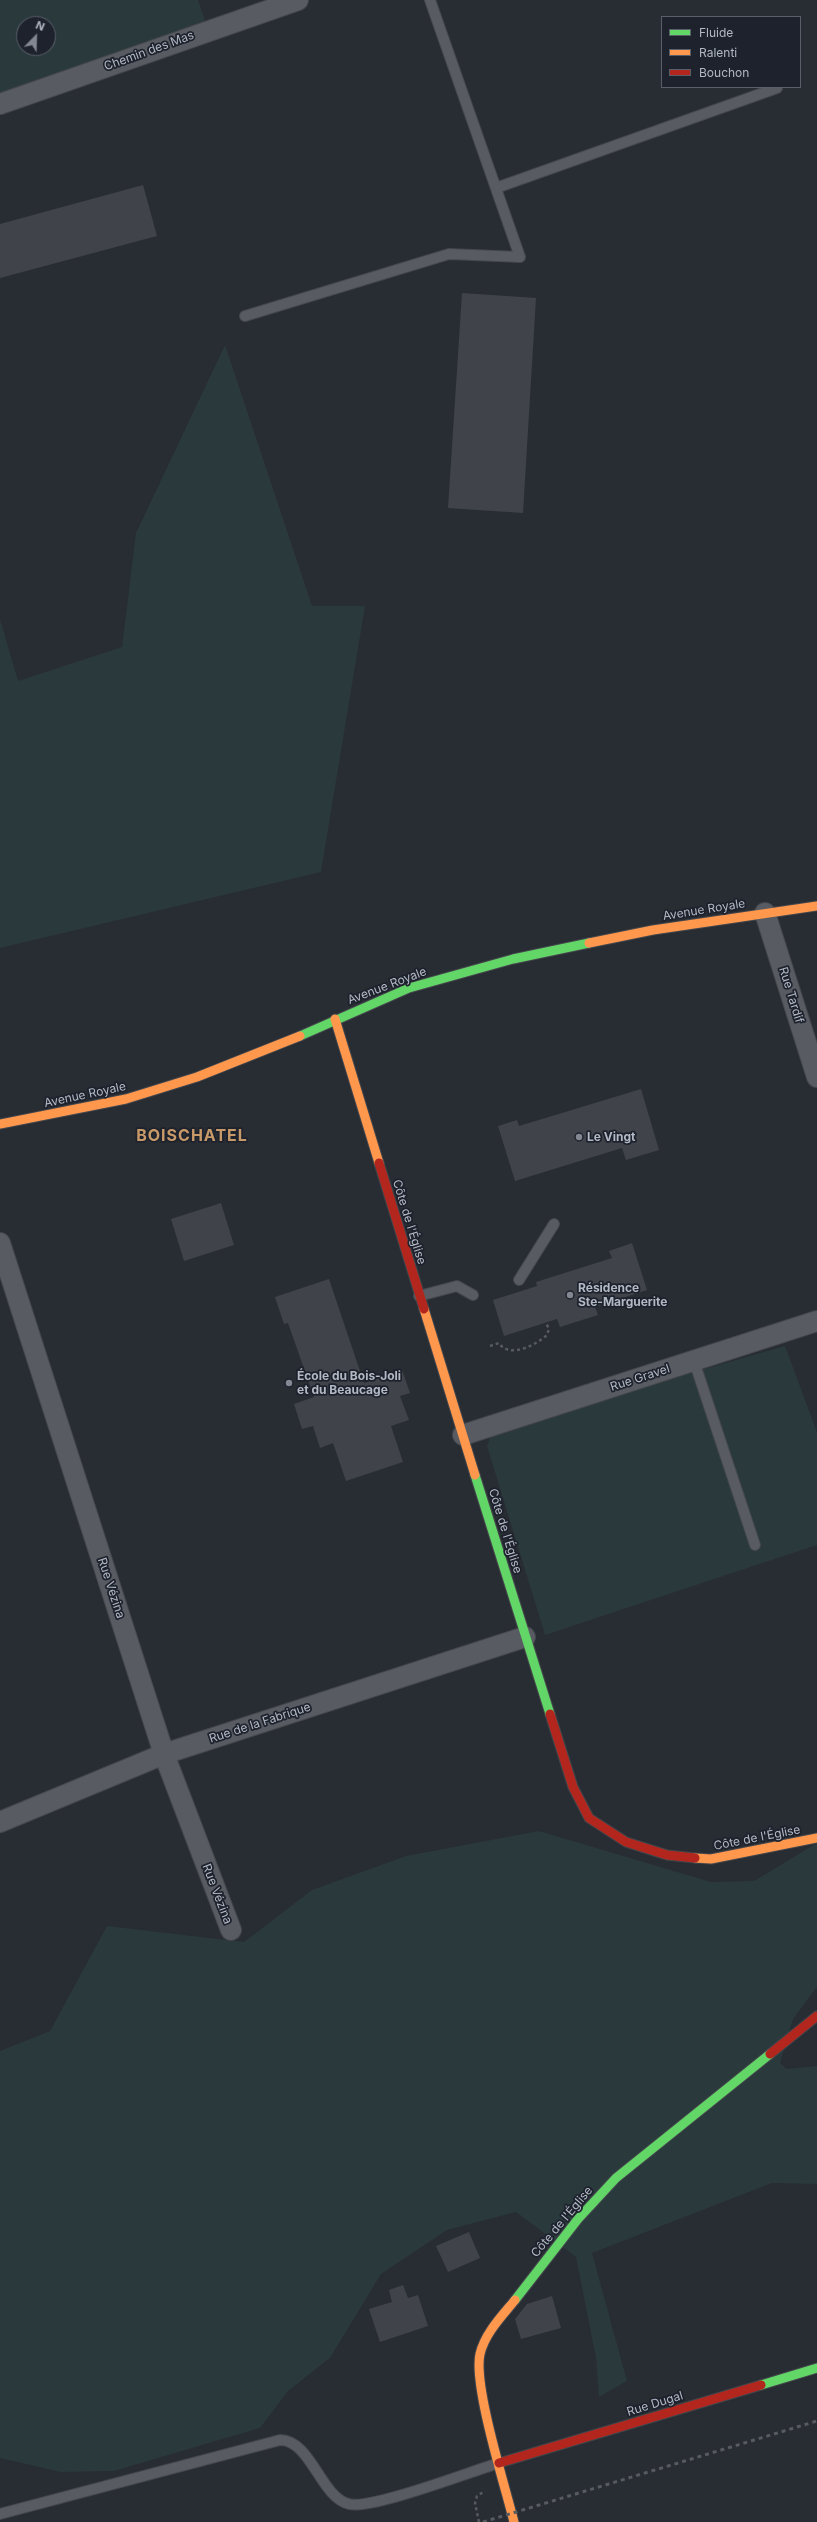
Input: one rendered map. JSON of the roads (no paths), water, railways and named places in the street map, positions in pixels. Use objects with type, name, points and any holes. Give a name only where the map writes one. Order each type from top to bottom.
[{"type":"street","name":"Chemin des Mas","points":[[0,104],[298,0]]},
{"type":"street","name":"Avenue Royale","points":[[0,1124],[126,1099],[182,1082],[296,1038],[335,1019],[408,988],[513,959],[653,930],[817,906]]},
{"type":"street","name":"Rue Tardif","points":[[766,913],[817,1077]]},
{"type":"street","name":"Côte de l'Église","points":[[335,1019],[419,1296],[573,1787],[589,1818],[626,1842],[666,1855],[711,1859],[817,1838]]},
{"type":"street","name":"Rue Vézina","points":[[0,1243],[164,1754],[231,1930]]},
{"type":"street","name":"Rue Gravel","points":[[463,1435],[817,1321]]},
{"type":"street","name":"Rue de la Fabrique","points":[[0,1822],[164,1754],[525,1636]]},
{"type":"street","name":"Côte de l'Église","points":[[514,2522],[485,2404],[480,2375],[480,2354],[490,2331],[578,2219],[616,2178],[817,2016]]},
{"type":"street","name":"Rue Dugal","points":[[499,2463],[817,2368]]},
{"type":"lane","points":[[245,316],[449,254],[520,257],[430,0]]},
{"type":"lane","points":[[496,188],[777,88]]},
{"type":"lane","points":[[519,1280],[554,1224]]},
{"type":"lane","points":[[419,1296],[456,1286],[473,1295]]},
{"type":"lane","points":[[694,1361],[755,1545]]},
{"type":"lane","points":[[0,2514],[280,2440],[286,2440],[297,2446],[336,2496],[347,2504],[354,2505],[382,2500],[499,2463]]},
{"type":"railway","points":[[483,2522],[817,2421]]},
{"type":"place","name":"Le Vingt","points":[[579,1137]]},
{"type":"place","name":"Résidence Ste-Marguerite","points":[[570,1295]]},
{"type":"place","name":"École du Bois-Joli et du Beaucage","points":[[289,1383]]},
{"type":"district","name":"BOISCHATEL","points":[[192,1136]]}]
